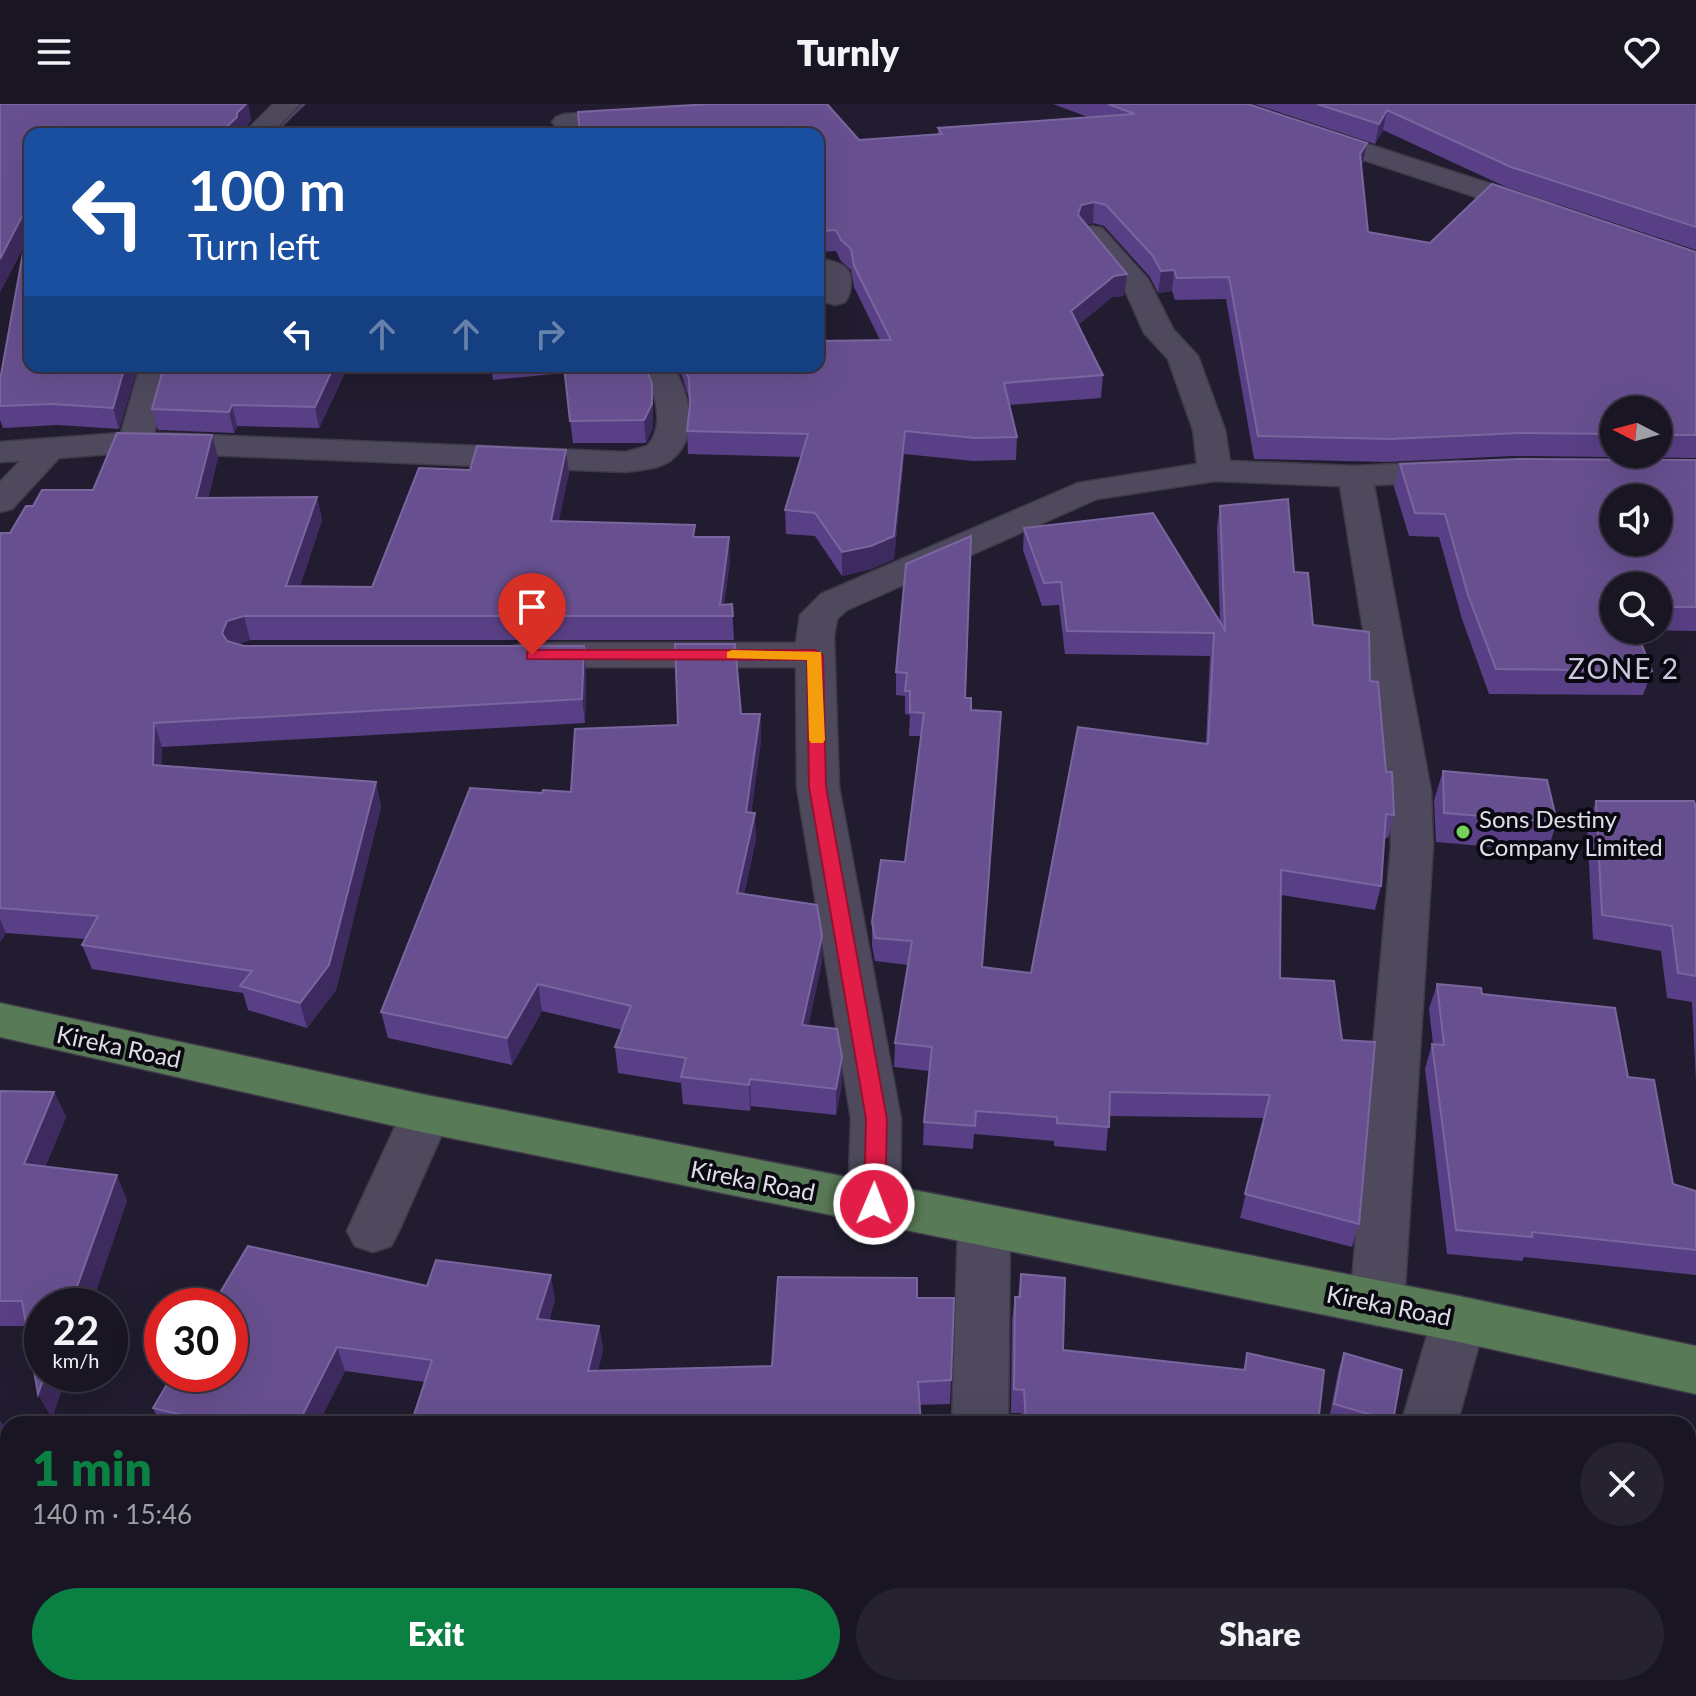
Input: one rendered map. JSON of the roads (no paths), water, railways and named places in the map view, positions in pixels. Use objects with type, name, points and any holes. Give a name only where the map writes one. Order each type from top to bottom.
[{"type":"main road","name":"Kireka Road","points":[[0,1020],[426,1114],[1459,1319],[1696,1370]]},
{"type":"street","points":[[262,128],[287,104]]},
{"type":"street","points":[[1219,104],[1566,217]]},
{"type":"street","points":[[558,121],[669,116]]},
{"type":"street","points":[[1092,234],[1138,285],[1159,333],[1182,356],[1209,430],[1215,471]]},
{"type":"street","points":[[824,269],[837,273],[835,296]]},
{"type":"street","points":[[135,442],[154,372]]},
{"type":"street","points":[[0,452],[135,442],[626,462],[646,459],[662,450],[670,432],[671,397],[660,372]]},
{"type":"street","points":[[0,502],[49,449]]},
{"type":"street","points":[[874,1204],[876,1119],[818,787],[815,655],[819,615],[854,591],[972,544],[1090,490],[1215,471],[1355,476],[1500,470]]},
{"type":"street","points":[[1355,476],[1410,791],[1412,846],[1377,1303]]},
{"type":"street","points":[[485,655],[815,655]]},
{"type":"street","points":[[373,1231],[426,1114]]},
{"type":"street","points":[[980,1416],[984,1227]]},
{"type":"street","points":[[1431,1416],[1459,1319]]},
{"type":"waterway","points":[[276,128],[301,104]]},
{"type":"place","name":"Sons Destiny Company Limited","points":[[1463,832]]},
{"type":"district","name":"ZONE 2","points":[[1624,668]]}]
